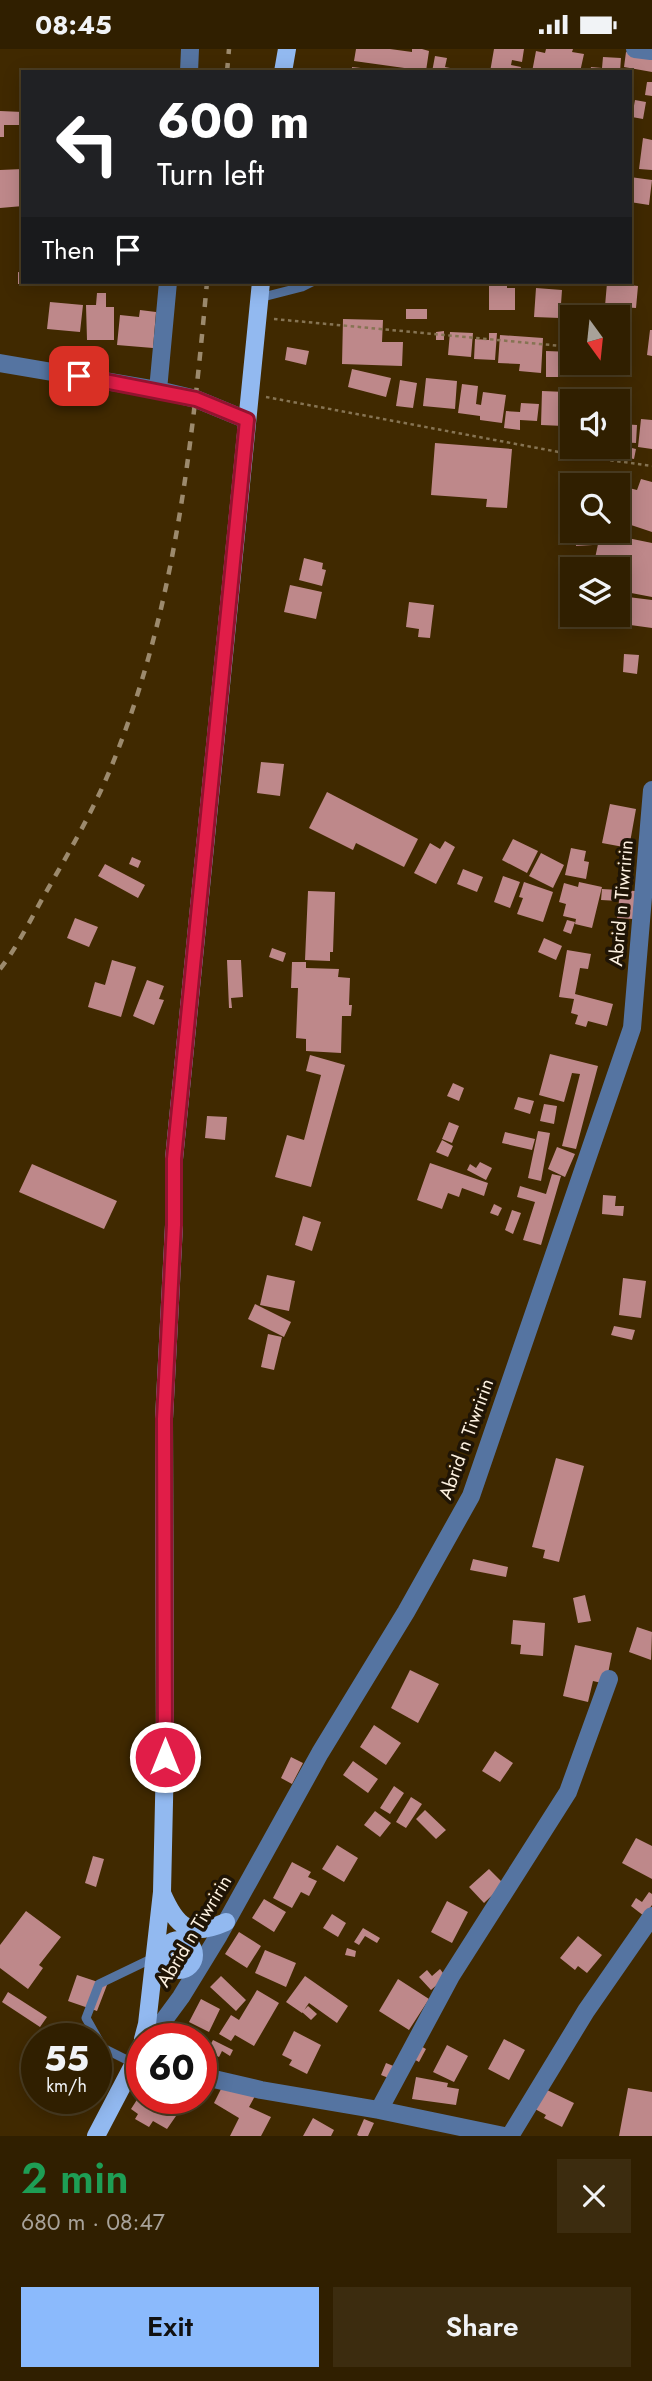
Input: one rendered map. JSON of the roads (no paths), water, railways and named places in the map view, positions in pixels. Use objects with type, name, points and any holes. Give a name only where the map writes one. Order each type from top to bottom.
[{"type":"main road","points":[[283,70],[287,49]]},
{"type":"main road","points":[[147,2023],[161,1956],[165,1757],[164,1419],[174,1225],[174,1159],[260,290]]},
{"type":"main road","points":[[162,1892],[177,1920],[197,1931]]},
{"type":"main road","points":[[161,1956],[197,1931],[211,1929],[226,1922]]},
{"type":"main road","points":[[96,2136],[126,2079]]},
{"type":"street","points":[[189,70],[190,49]]},
{"type":"street","points":[[635,49],[651,51]]},
{"type":"street","points":[[158,390],[168,284]]},
{"type":"street","points":[[0,363],[158,390],[196,399],[247,420]]},
{"type":"street","name":"Abrid n Tiwririn","points":[[162,2023],[181,1997],[226,1922],[320,1753],[406,1612],[471,1496],[632,1028],[652,790]]},
{"type":"street","points":[[379,2110],[451,1976],[568,1792],[609,1679]]},
{"type":"street","points":[[510,2136],[586,2011],[652,1916]]},
{"type":"street","points":[[217,2080],[504,2136]]},
{"type":"lane","points":[[260,290],[302,287],[308,284]]},
{"type":"lane","points":[[126,2049],[103,2048],[86,2018],[99,1984],[161,1956]]},
{"type":"railway","points":[[227,70],[229,49]]},
{"type":"railway","points":[[0,969],[20,940],[91,812],[134,706],[166,587],[178,527],[195,405],[207,284]]}]
